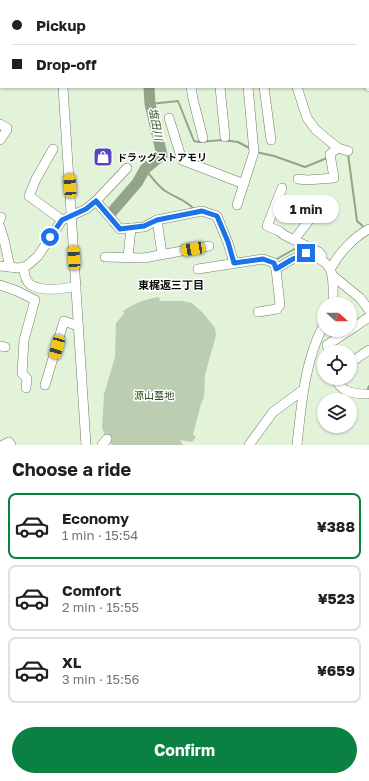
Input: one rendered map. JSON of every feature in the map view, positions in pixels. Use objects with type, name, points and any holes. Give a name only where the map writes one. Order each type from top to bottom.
[{"type":"street","points":[[63,88],[86,445]]},
{"type":"street","points":[[191,88],[203,138]]},
{"type":"street","points":[[220,88],[225,137]]},
{"type":"street","points":[[237,205],[254,152],[248,88]]},
{"type":"street","points":[[264,88],[271,140]]},
{"type":"street","points":[[297,88],[307,118],[316,130],[338,148],[348,151]]},
{"type":"street","points":[[169,118],[182,160],[244,184]]},
{"type":"street","points":[[0,124],[7,128],[0,140]]},
{"type":"street","points":[[298,179],[307,180],[334,178],[330,154],[338,148]]},
{"type":"street","points":[[53,149],[48,163],[36,179],[29,196],[62,220]]},
{"type":"street","points":[[0,266],[24,267],[38,256],[62,220],[86,209],[96,201],[126,168]]},
{"type":"street","points":[[282,188],[267,226],[319,252],[322,255],[323,261]]},
{"type":"street","points":[[96,201],[120,229],[144,226],[157,220],[202,211],[217,216],[228,242],[234,263]]},
{"type":"street","points":[[294,240],[316,211]]},
{"type":"street","points":[[157,220],[162,254]]},
{"type":"street","points":[[0,227],[10,267]]},
{"type":"street","points":[[128,257],[131,228]]},
{"type":"street","points":[[333,297],[332,272],[335,259],[359,234],[369,229]]},
{"type":"street","points":[[105,257],[144,258],[209,246]]},
{"type":"street","points":[[276,269],[306,253],[323,261],[332,272],[360,298],[369,310]]},
{"type":"street","points":[[198,269],[263,259],[274,263],[280,305],[277,308],[258,312]]},
{"type":"street","points":[[24,267],[24,276],[30,284],[39,288],[54,290],[76,286]]},
{"type":"street","points":[[0,285],[17,291],[37,301],[24,340],[22,373],[27,379],[26,388]]},
{"type":"street","points":[[357,325],[369,317]]},
{"type":"street","points":[[45,385],[64,321],[78,326]]},
{"type":"street","points":[[297,445],[303,390],[314,349],[319,337]]},
{"type":"street","points":[[327,345],[339,337]]},
{"type":"street","points":[[357,358],[369,350]]},
{"type":"street","points":[[339,385],[345,391],[354,394],[366,394]]},
{"type":"street","points":[[249,445],[273,412],[303,390]]},
{"type":"street","points":[[3,445],[9,442],[11,445]]},
{"type":"green space","name":"源山墓地","points":[[159,297],[160,301],[182,301],[192,303],[203,313],[215,328],[216,335],[205,375],[204,397],[193,434],[196,437],[192,442],[180,440],[183,445],[112,445],[105,436],[102,427],[104,394],[115,357],[116,323],[124,314],[123,311],[140,302]]},
{"type":"waterway","name":"塩田川","points":[[111,213],[137,183],[145,169],[162,155],[150,104],[149,88]]},
{"type":"waterway","points":[[150,104],[178,101],[194,141],[223,140],[238,142],[251,149]]},
{"type":"waterway","points":[[256,152],[274,156],[305,167],[327,158]]},
{"type":"waterway","points":[[348,154],[357,221],[365,228]]},
{"type":"waterway","points":[[145,169],[164,190],[184,201],[194,209]]},
{"type":"waterway","points":[[275,260],[298,247]]},
{"type":"waterway","points":[[367,391],[369,386]]},
{"type":"place","name":"ドラッグストアモリ","points":[[103,157]]},
{"type":"district","name":"東梶返三丁目","points":[[171,285]]},
{"type":"route","points":[[50,237],[62,220],[86,209],[96,201],[120,229],[144,226],[157,220],[202,211],[217,216],[228,242],[234,263],[263,259],[274,263],[276,269],[306,253]]}]
